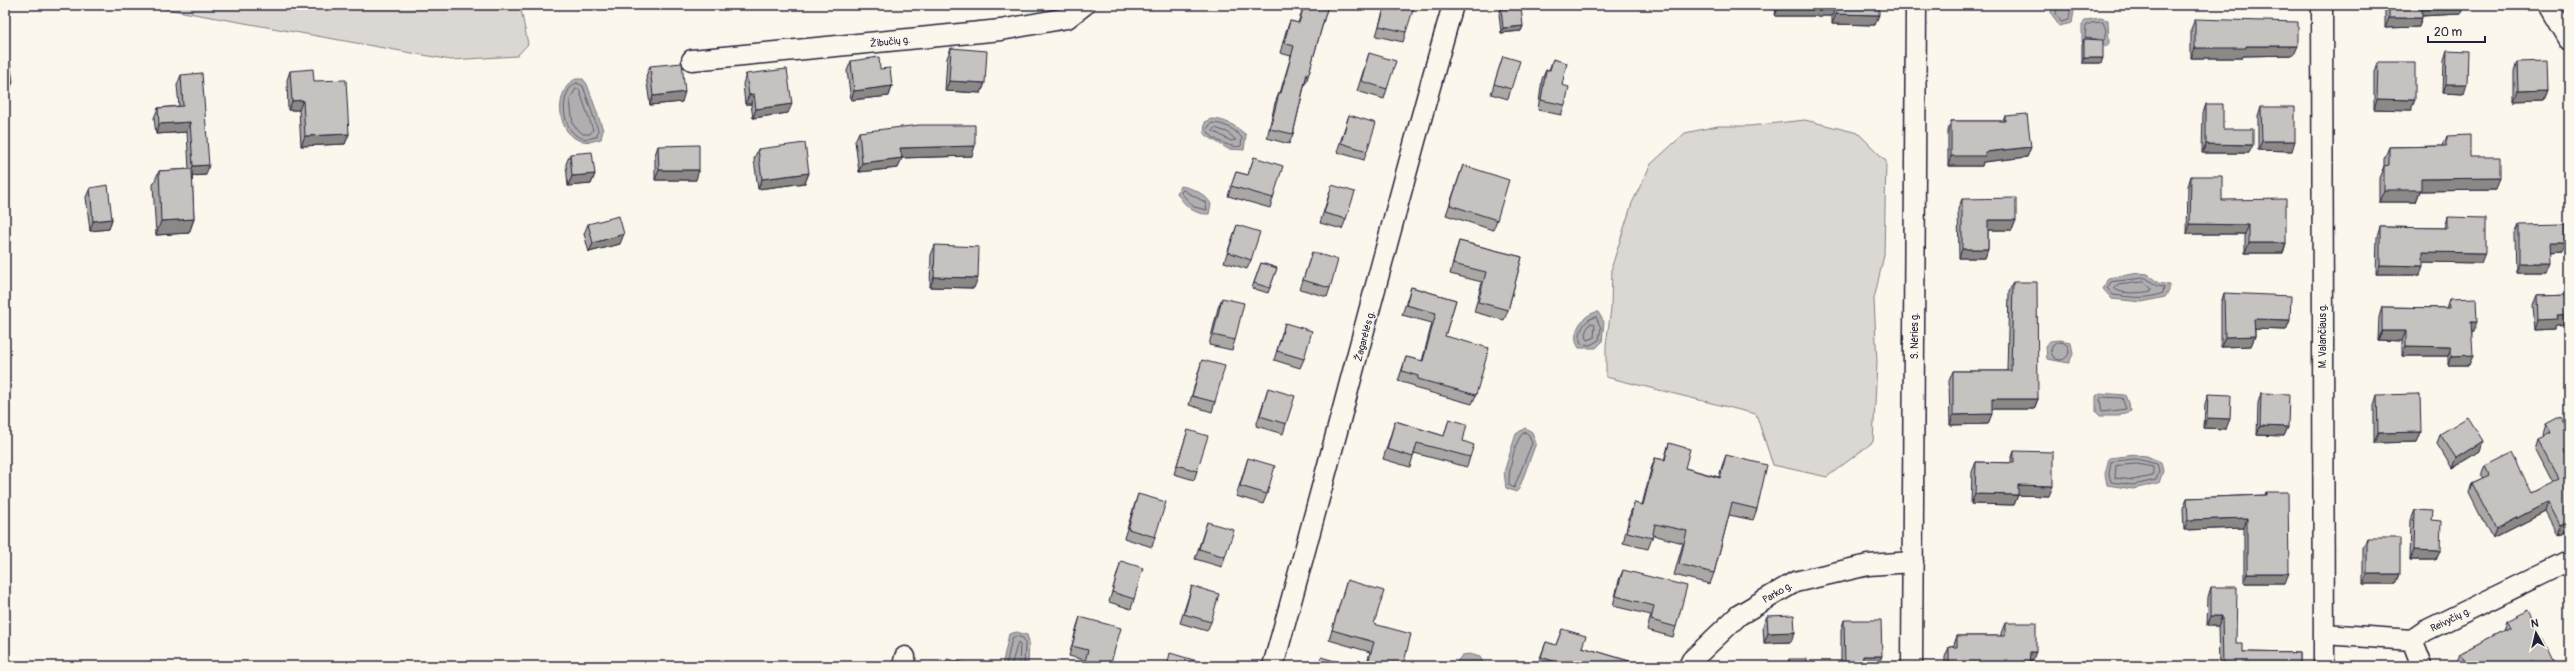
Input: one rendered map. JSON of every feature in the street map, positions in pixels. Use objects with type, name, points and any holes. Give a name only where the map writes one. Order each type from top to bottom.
[{"type":"street","name":"Žibučių g.","points":[[692,60],[1002,30],[1067,18],[1084,5]]},
{"type":"street","name":"Žagarėlės g.","points":[[1273,666],[1331,462],[1419,123],[1453,5]]},
{"type":"street","name":"S. Nėries g.","points":[[1912,666],[1916,5]]},
{"type":"street","name":"M. Valančiaus g.","points":[[2322,5],[2324,666]]},
{"type":"street","points":[[2549,5],[2569,39]]},
{"type":"street","name":"Reivyčių g.","points":[[2412,640],[2425,631],[2569,561]]},
{"type":"street","name":"Parko g.","points":[[1689,666],[1692,660],[1739,615],[1795,582],[1868,565],[1913,562]]},
{"type":"street","points":[[2324,634],[2412,640],[2422,666]]},
{"type":"shaded area","points":[[144,5],[520,5],[528,44],[517,56],[451,60]]},
{"type":"shaded area","points":[[889,5],[996,5],[891,7]]},
{"type":"shaded area","points":[[1805,120],[1858,133],[1886,161],[1884,255],[1874,299],[1877,363],[1873,442],[1827,477],[1773,465],[1756,414],[1606,377],[1606,345],[1611,309],[1612,266],[1632,203],[1651,164],[1685,133],[1718,126],[1750,126]]},
{"type":"water","points":[[2053,5],[2075,5],[2072,23],[2059,26],[2051,13]]},
{"type":"water","points":[[2100,18],[2108,20],[2109,43],[2106,47],[2100,43],[2082,42],[2082,24],[2086,20]]},
{"type":"water","points":[[576,79],[583,79],[587,84],[603,130],[601,139],[586,141],[574,138],[566,130],[562,119],[561,107],[563,95],[568,85]]},
{"type":"water","points":[[1211,119],[1221,120],[1230,124],[1246,135],[1244,150],[1228,149],[1204,134],[1205,122]]},
{"type":"water","points":[[1180,186],[1193,189],[1206,197],[1211,204],[1209,214],[1199,213],[1186,205],[1177,193]]},
{"type":"water","points":[[2139,273],[2148,274],[2158,283],[2169,285],[2169,291],[2165,297],[2142,302],[2112,299],[2103,289],[2108,278]]},
{"type":"water","points":[[1598,312],[1604,322],[1602,342],[1596,348],[1579,348],[1576,342],[1576,337],[1579,325],[1587,316]]},
{"type":"water","points":[[2059,340],[2071,342],[2073,354],[2069,363],[2047,359],[2046,346],[2050,341]]},
{"type":"water","points":[[2100,393],[2125,395],[2131,411],[2119,416],[2100,416],[2096,412],[2096,396]]},
{"type":"water","points":[[1525,428],[1532,432],[1536,443],[1519,489],[1516,492],[1506,488],[1504,472],[1516,434]]},
{"type":"water","points":[[2136,455],[2147,456],[2161,462],[2163,471],[2159,483],[2133,489],[2107,485],[2105,474],[2109,458]]},
{"type":"water","points":[[1017,632],[1027,635],[1029,641],[1028,666],[1002,666],[1009,634]]},
{"type":"water","points":[[1470,654],[1480,657],[1485,666],[1454,666],[1462,655]]},
{"type":"building","points":[[1304,5],[1328,5],[1309,73],[1307,73],[1293,134],[1270,129],[1279,93],[1281,93],[1294,46],[1284,43],[1290,21],[1299,23]]},
{"type":"building","points":[[1386,5],[1408,5],[1414,7],[1406,32],[1379,26]]},
{"type":"building","points":[[1779,5],[1879,5],[1879,15],[1836,14],[1836,6]]},
{"type":"building","points":[[2389,5],[2446,5],[2422,6],[2422,18],[2389,18]]},
{"type":"building","points":[[1521,7],[1523,26],[1503,28],[1501,9]]},
{"type":"building","points":[[2195,19],[2298,22],[2298,46],[2195,48]]},
{"type":"building","points":[[2084,39],[2103,40],[2103,58],[2084,58]]},
{"type":"building","points":[[951,48],[987,51],[985,83],[949,81]]},
{"type":"building","points":[[2447,50],[2468,51],[2467,84],[2446,84]]},
{"type":"building","points":[[1369,53],[1396,61],[1387,89],[1361,81]]},
{"type":"building","points":[[1503,56],[1520,61],[1511,89],[1494,84]]},
{"type":"building","points":[[879,57],[880,69],[890,68],[892,86],[854,91],[851,61]]},
{"type":"building","points":[[1553,59],[1567,63],[1562,85],[1569,87],[1565,105],[1541,100],[1546,70],[1550,70]]},
{"type":"building","points":[[10,61],[13,82],[5,83],[5,62]]},
{"type":"building","points":[[2546,61],[2547,90],[2518,91],[2517,62]]},
{"type":"building","points":[[2378,62],[2415,62],[2415,100],[2377,99]]},
{"type":"building","points":[[682,63],[685,92],[653,96],[650,66]]},
{"type":"building","points":[[313,69],[314,81],[346,80],[349,134],[305,136],[303,100],[292,101],[290,71]]},
{"type":"building","points":[[787,69],[792,104],[756,109],[754,94],[749,95],[746,74]]},
{"type":"building","points":[[202,73],[209,165],[193,166],[190,122],[159,124],[158,108],[183,106],[181,75]]},
{"type":"building","points":[[2206,104],[2223,104],[2223,129],[2253,129],[2253,145],[2206,144]]},
{"type":"building","points":[[2261,107],[2295,107],[2295,141],[2262,141]]},
{"type":"building","points":[[2027,114],[2031,147],[1985,152],[1985,156],[1951,156],[1951,121],[2005,121],[2005,116]]},
{"type":"building","points":[[1349,115],[1376,123],[1367,151],[1341,143]]},
{"type":"building","points":[[919,125],[975,125],[975,146],[900,148],[902,158],[862,163],[859,132]]},
{"type":"building","points":[[2470,135],[2470,157],[2500,157],[2500,178],[2421,179],[2421,190],[2384,190],[2384,166],[2389,165],[2389,147],[2447,146],[2447,136]]},
{"type":"building","points":[[805,143],[809,173],[762,179],[758,149]]},
{"type":"building","points":[[699,145],[699,170],[659,170],[658,146]]},
{"type":"building","points":[[592,152],[595,174],[572,176],[570,154]]},
{"type":"building","points":[[1254,157],[1283,166],[1273,198],[1231,186],[1236,172],[1248,175]]},
{"type":"building","points":[[1463,165],[1509,180],[1497,220],[1450,205]]},
{"type":"building","points":[[192,169],[194,219],[161,221],[159,171]]},
{"type":"building","points":[[2191,176],[2222,176],[2222,200],[2286,199],[2286,243],[2249,243],[2249,225],[2190,224]]},
{"type":"building","points":[[108,185],[112,219],[93,221],[90,188]]},
{"type":"building","points":[[1332,185],[1355,192],[1346,219],[1324,213]]},
{"type":"building","points":[[2016,198],[2016,220],[1988,220],[1988,249],[1962,249],[1962,199]]},
{"type":"building","points":[[619,216],[624,234],[593,243],[588,224]]},
{"type":"building","points":[[2447,217],[2485,218],[2485,253],[2423,252],[2423,266],[2380,265],[2380,227],[2447,228]]},
{"type":"building","points":[[2565,224],[2565,243],[2549,243],[2550,263],[2519,263],[2519,225]]},
{"type":"building","points":[[1237,225],[1260,232],[1251,260],[1228,252]]},
{"type":"building","points":[[1459,241],[1522,257],[1508,310],[1478,302],[1486,272],[1453,264]]},
{"type":"building","points":[[935,245],[979,247],[978,278],[934,277]]},
{"type":"building","points":[[1312,252],[1338,260],[1330,288],[1303,280]]},
{"type":"building","points":[[1261,263],[1277,268],[1270,288],[1254,283]]},
{"type":"building","points":[[2013,282],[2037,282],[2038,399],[1992,399],[1992,414],[1953,415],[1953,371],[2011,371]]},
{"type":"building","points":[[1411,287],[1456,300],[1445,336],[1489,348],[1476,395],[1418,379],[1418,376],[1402,371],[1406,357],[1423,361],[1436,313],[1406,305]]},
{"type":"building","points":[[2224,293],[2291,296],[2290,320],[2254,319],[2255,336],[2225,337]]},
{"type":"building","points":[[2569,295],[2569,314],[2557,315],[2558,319],[2538,320],[2537,296]]},
{"type":"building","points":[[1222,298],[1244,303],[1235,340],[1213,335]]},
{"type":"building","points":[[2476,298],[2477,322],[2471,322],[2473,355],[2451,356],[2451,347],[2406,346],[2406,331],[2382,331],[2382,307],[2450,308],[2449,299]]},
{"type":"building","points":[[1285,323],[1312,331],[1304,359],[1277,351]]},
{"type":"building","points":[[1202,360],[1225,366],[1215,402],[1192,396]]},
{"type":"building","points":[[1268,388],[1295,396],[1286,424],[1260,416]]},
{"type":"building","points":[[2261,393],[2289,394],[2288,427],[2260,426]]},
{"type":"building","points":[[2208,394],[2231,395],[2230,419],[2207,418]]},
{"type":"building","points":[[2420,394],[2421,432],[2378,433],[2377,395]]},
{"type":"building","points":[[2468,417],[2483,441],[2456,458],[2440,434]]},
{"type":"building","points":[[2561,418],[2569,435],[2569,446],[2563,449],[2569,461],[2569,520],[2560,525],[2548,502],[2496,529],[2472,483],[2489,475],[2485,466],[2511,453],[2531,493],[2559,479],[2538,440],[2551,434],[2546,426]]},
{"type":"building","points":[[1449,419],[1467,424],[1463,441],[1474,445],[1470,457],[1417,443],[1413,457],[1387,449],[1395,421],[1444,436]]},
{"type":"building","points":[[1188,430],[1208,436],[1197,471],[1177,465]]},
{"type":"building","points":[[1669,443],[1690,449],[1685,468],[1720,478],[1726,455],[1767,465],[1757,509],[1732,503],[1714,573],[1679,564],[1687,531],[1655,524],[1652,538],[1627,532],[1634,503],[1643,505],[1655,458],[1665,460]]},
{"type":"building","points":[[2014,451],[2053,452],[2053,486],[2018,485],[2018,495],[1975,494],[1976,462],[2014,463]]},
{"type":"building","points":[[1248,458],[1275,466],[1267,494],[1240,486]]},
{"type":"building","points":[[2266,492],[2288,492],[2289,573],[2247,573],[2247,518],[2188,520],[2187,498],[2266,495]]},
{"type":"building","points":[[1138,494],[1166,502],[1155,537],[1128,529]]},
{"type":"building","points":[[2415,510],[2433,511],[2432,520],[2441,521],[2440,551],[2414,550]]},
{"type":"building","points":[[1207,522],[1234,530],[1225,557],[1199,549]]},
{"type":"building","points":[[2367,538],[2400,538],[2400,574],[2367,574]]},
{"type":"building","points":[[1121,561],[1143,568],[1134,599],[1112,592]]},
{"type":"building","points":[[1623,570],[1687,586],[1676,627],[1651,620],[1654,606],[1616,596]]},
{"type":"building","points":[[1347,580],[1384,591],[1374,624],[1411,634],[1403,666],[1367,666],[1374,642],[1332,630]]},
{"type":"building","points":[[1192,586],[1219,594],[1211,622],[1184,614]]},
{"type":"building","points":[[2211,587],[2237,587],[2236,643],[2243,643],[2243,652],[2300,653],[2300,666],[2223,666],[2222,616],[2211,616]]},
{"type":"building","points":[[2528,610],[2555,666],[2535,666],[2533,661],[2525,666],[2468,666],[2460,653],[2510,627],[2506,621]]},
{"type":"building","points":[[1794,615],[1795,632],[1768,633],[1767,616]]},
{"type":"building","points":[[1080,617],[1121,628],[1110,666],[1103,666],[1085,661],[1088,650],[1072,646]]},
{"type":"building","points":[[1844,620],[1881,620],[1882,656],[1863,656],[1862,666],[1845,666]]},
{"type":"building","points":[[2005,623],[2036,623],[2036,652],[2030,652],[2029,666],[1949,666],[1949,647],[1957,647],[1957,636],[2005,636]]},
{"type":"building","points":[[1562,629],[1586,636],[1582,647],[1646,666],[1569,666],[1541,657],[1546,642],[1556,645]]},
{"type":"building","points":[[1170,653],[1197,661],[1196,666],[1167,666]]},
{"type":"building","points":[[1321,657],[1352,666],[1318,666]]},
{"type":"building","points":[[947,659],[978,666],[946,666]]},
{"type":"building","points":[[1789,659],[1807,659],[1807,666],[1789,666]]}]
